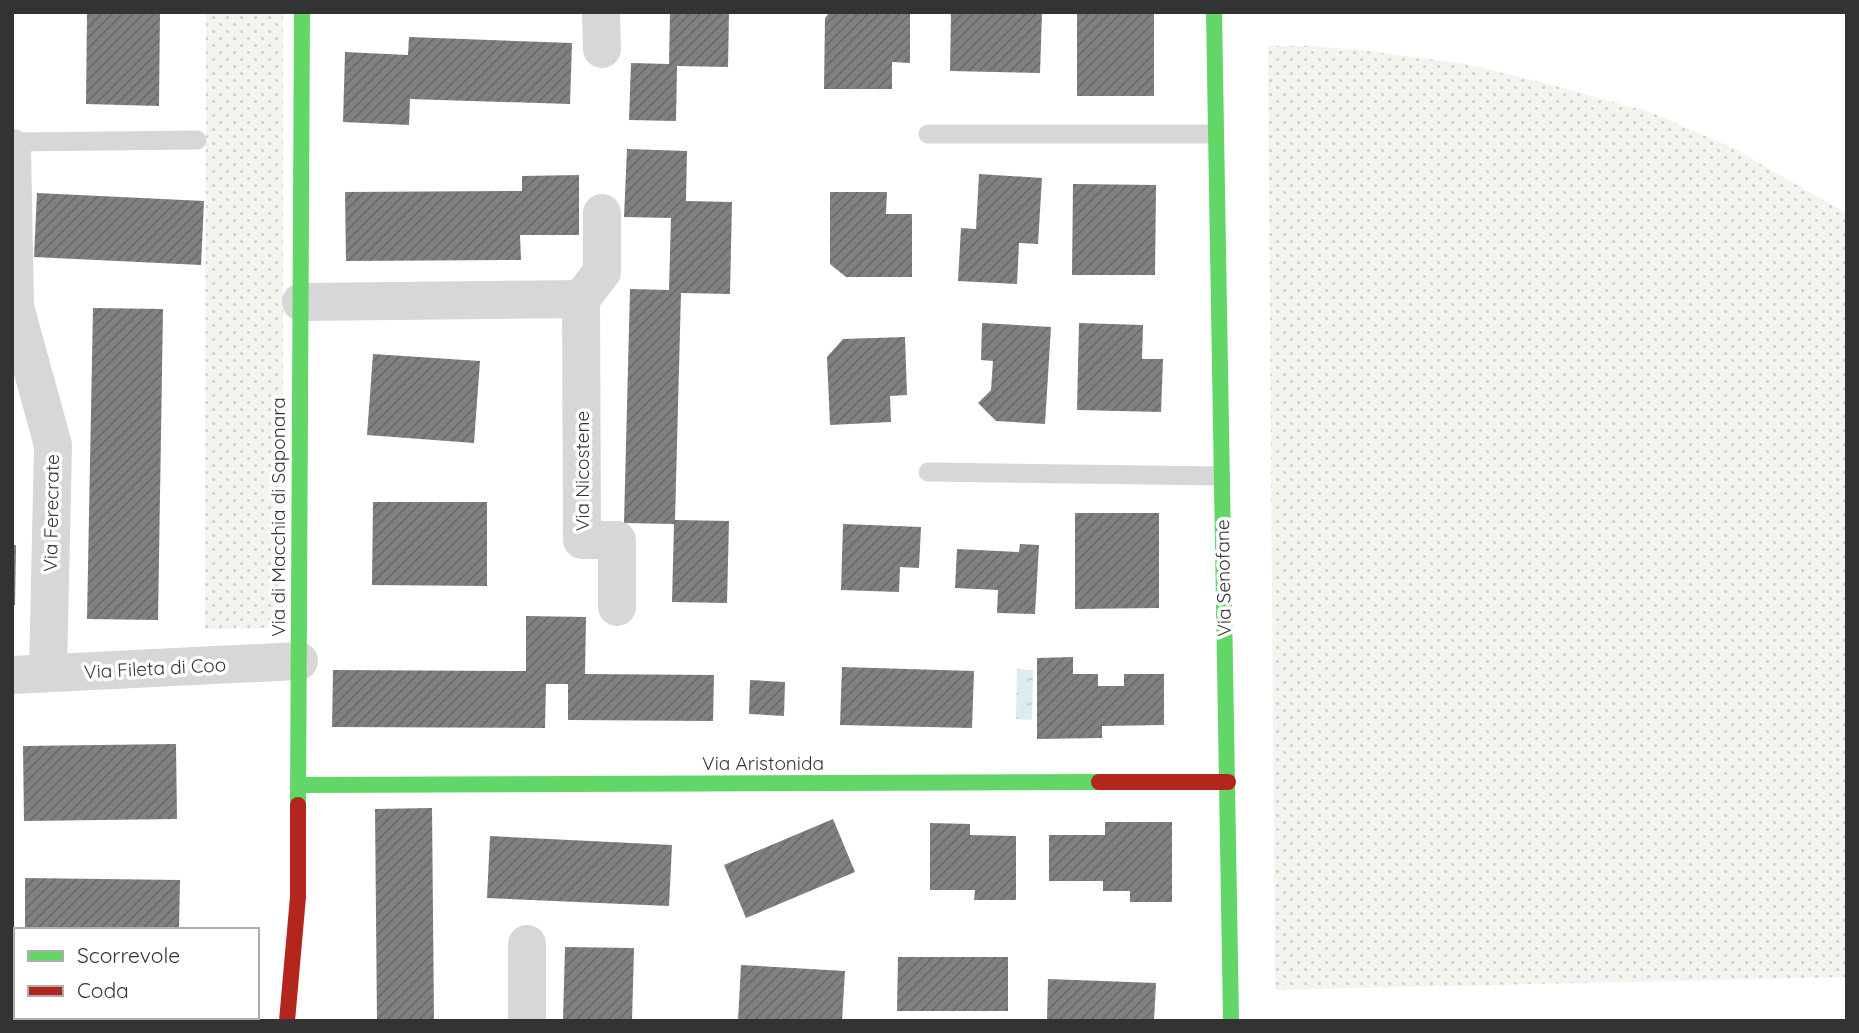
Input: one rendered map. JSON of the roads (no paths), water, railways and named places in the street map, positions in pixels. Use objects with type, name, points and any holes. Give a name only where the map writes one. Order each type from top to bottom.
[{"type":"street","name":"Via di Macchia di Saponara","points":[[287,1021],[298,897],[302,12]]},
{"type":"street","name":"Via Senofane","points":[[1213,12],[1231,1021]]},
{"type":"street","name":"Via Ferecrate","points":[[12,148],[15,307],[52,445],[30,674]]},
{"type":"street","points":[[301,302],[581,299],[602,272],[602,213]]},
{"type":"street","name":"Via Nicostene","points":[[581,299],[582,540],[617,540],[617,607]]},
{"type":"street","name":"Via Fileta di Coo","points":[[30,674],[299,661]]},
{"type":"street","name":"Via Aristonida","points":[[299,785],[1228,782]]},
{"type":"street","points":[[527,944],[527,1021]]},
{"type":"lane","points":[[928,134],[1214,134]]},
{"type":"lane","points":[[12,142],[197,140]]},
{"type":"lane","points":[[928,472],[1221,476]]},
{"type":"water","points":[[1017,669],[1033,670],[1032,720],[1016,719]]}]
